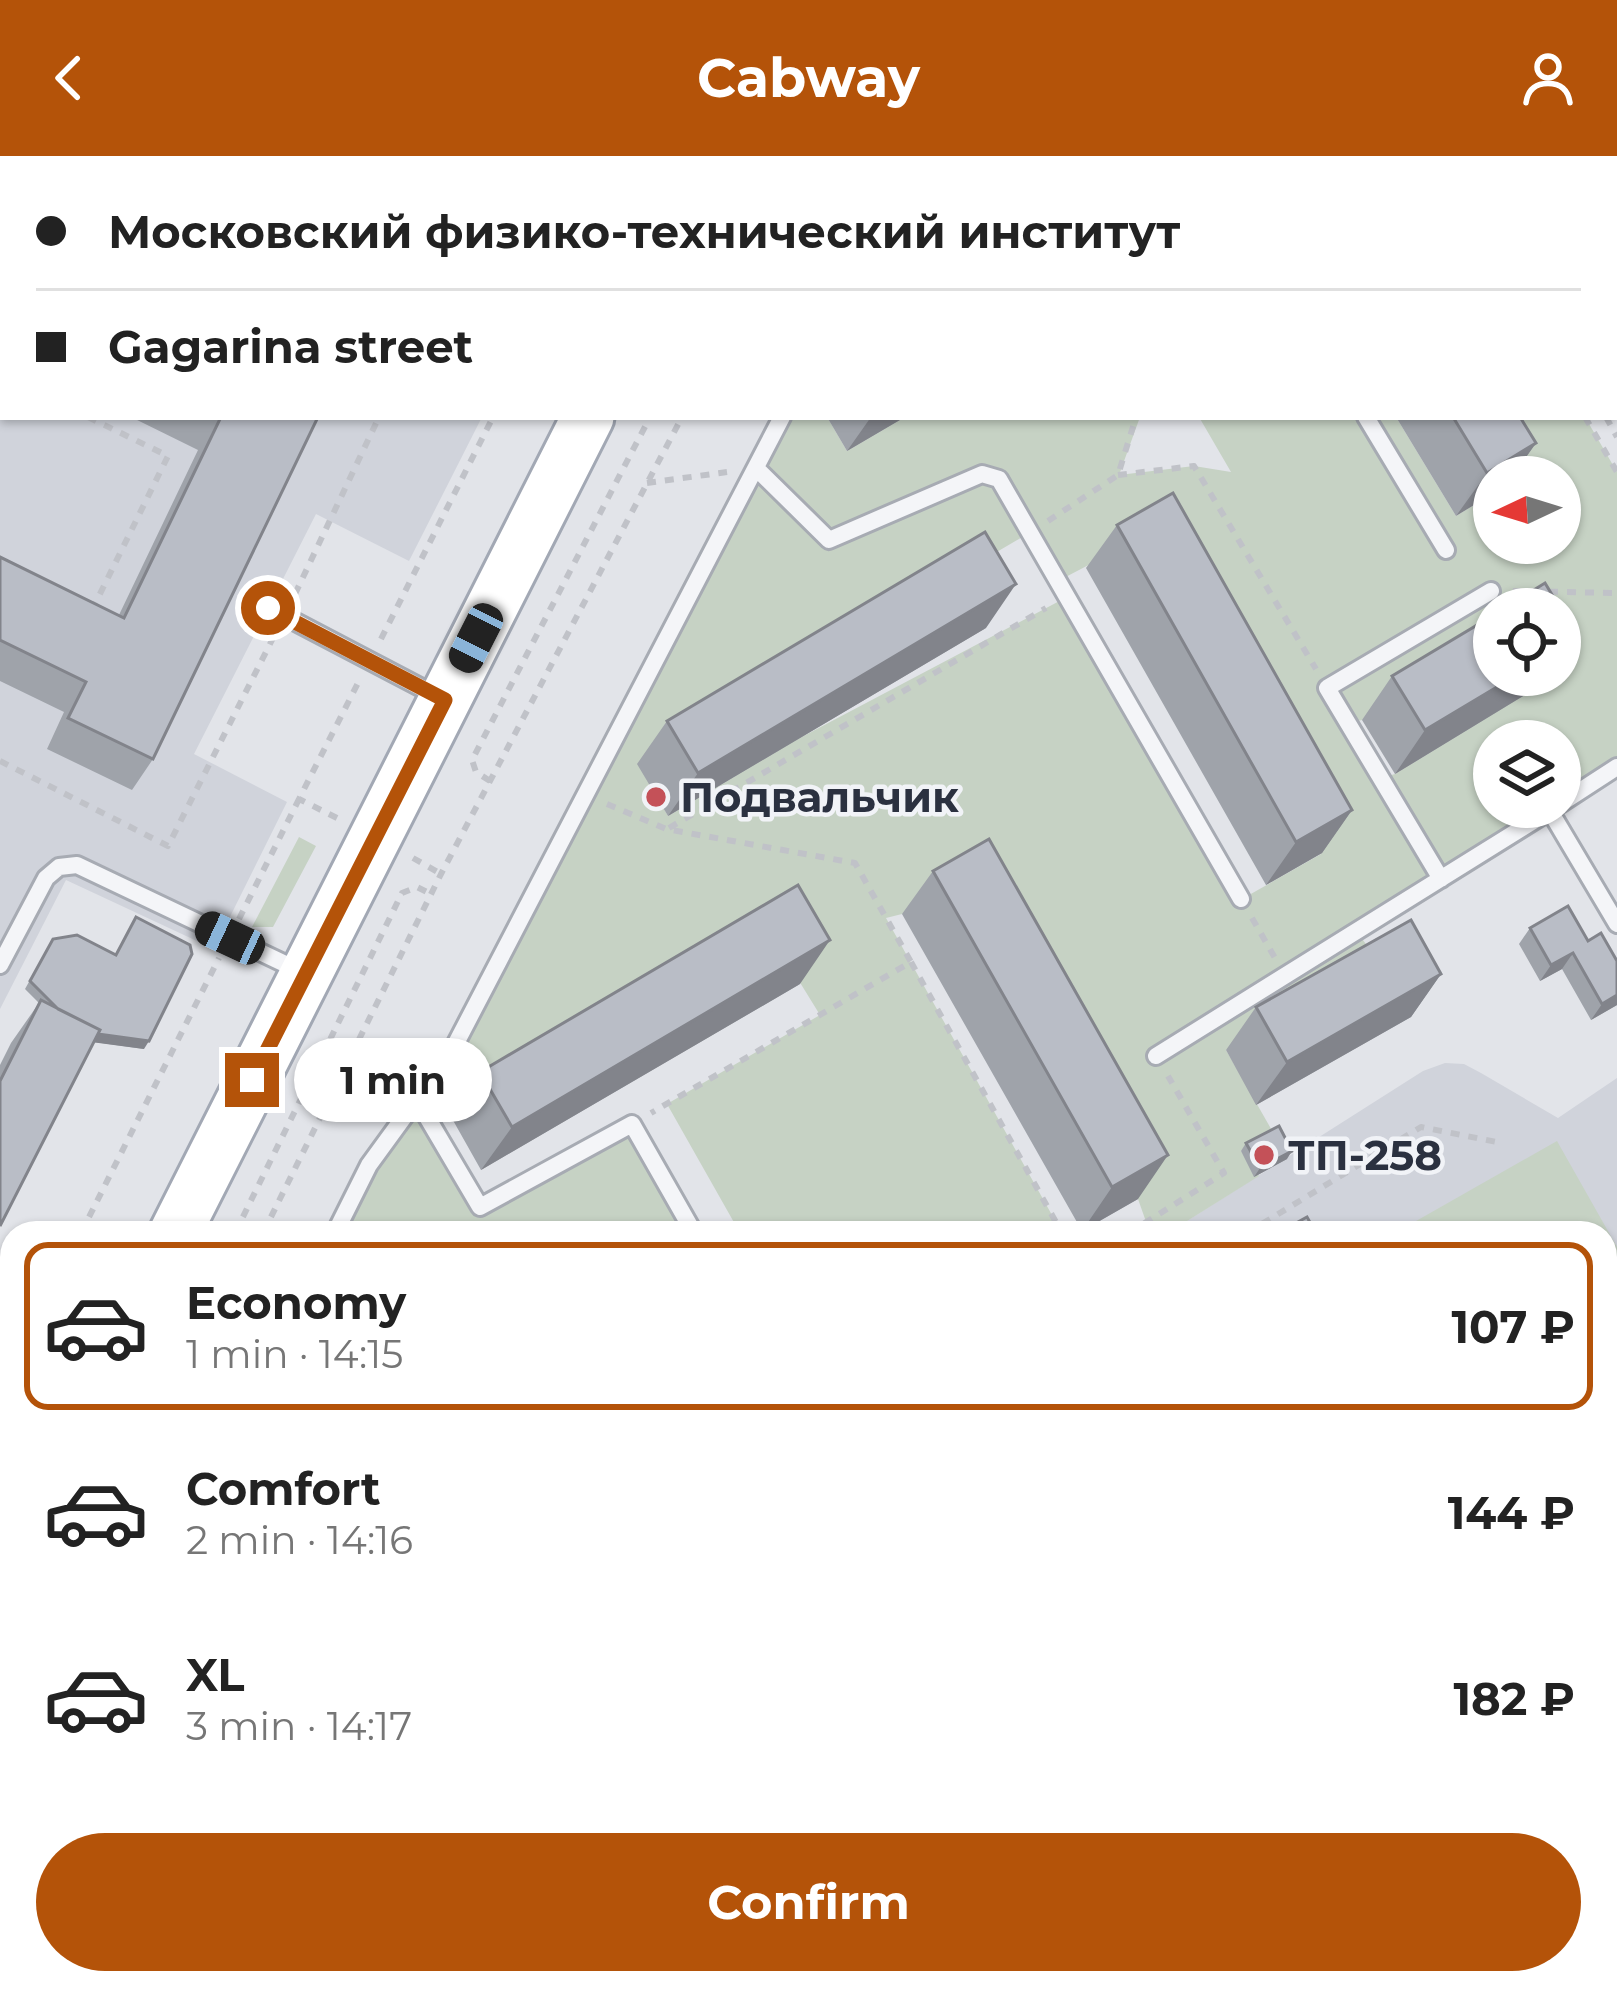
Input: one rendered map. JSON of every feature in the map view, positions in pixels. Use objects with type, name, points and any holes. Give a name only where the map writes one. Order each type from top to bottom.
[{"type":"main road","points":[[181,1221],[586,420]]},
{"type":"lane","points":[[340,1221],[369,1165],[452,1051],[780,420]]},
{"type":"lane","points":[[1368,420],[1446,550]]},
{"type":"lane","points":[[755,468],[829,540],[982,474],[999,479],[1241,899]]},
{"type":"lane","points":[[1441,879],[1327,688],[1473,602]]},
{"type":"lane","points":[[276,612],[445,700]]},
{"type":"lane","points":[[1581,790],[1617,767]]},
{"type":"lane","points":[[1156,1056],[1522,828]]},
{"type":"lane","points":[[1566,828],[1617,924]]},
{"type":"lane","points":[[0,965],[46,878],[59,867],[77,865],[305,974]]},
{"type":"lane","points":[[417,1100],[480,1208],[632,1124],[687,1221]]},
{"type":"path","points":[[85,624],[168,456],[94,420]]},
{"type":"path","points":[[0,761],[168,847],[276,612],[377,420]]},
{"type":"path","points":[[490,781],[476,772],[472,760],[648,420]]},
{"type":"path","points":[[269,1221],[431,894],[680,420]]},
{"type":"path","points":[[1118,475],[1135,420]]},
{"type":"path","points":[[1587,420],[1617,472]]},
{"type":"path","points":[[1030,533],[1118,475],[1194,466],[1327,688]]},
{"type":"path","points":[[647,483],[755,468]]},
{"type":"path","points":[[1581,592],[1617,593]]},
{"type":"path","points":[[666,830],[1067,596]]},
{"type":"path","points":[[585,794],[666,830],[855,863],[1056,1221]]},
{"type":"path","points":[[87,1221],[299,800]]},
{"type":"path","points":[[241,1221],[402,893],[417,887],[431,894]]},
{"type":"path","points":[[1241,899],[1285,976]]},
{"type":"path","points":[[632,1124],[911,962]]},
{"type":"path","points":[[1148,1221],[1224,1173],[1156,1056]]},
{"type":"path","points":[[1266,1221],[1421,1127],[1497,1142]]},
{"type":"shaded area","points":[[0,420],[480,420],[409,561],[316,514],[194,754],[287,802],[214,949],[66,880],[0,1009]]},
{"type":"shaded area","points":[[1445,1063],[1464,1064],[1558,1118],[1617,1078],[1617,1221],[1187,1221],[1423,1071]]},
{"type":"green space","points":[[780,420],[829,420],[847,451],[900,420],[1139,420],[1119,475],[1194,466],[1231,472],[1201,420],[1398,420],[1456,516],[1473,506],[1473,564],[1581,564],[1581,456],[1487,456],[1466,420],[1587,420],[1617,472],[1617,769],[1581,792],[1581,720],[1483,720],[1522,696],[1581,696],[1581,588],[1473,588],[1473,652],[1362,720],[1349,723],[1381,778],[1473,726],[1473,828],[1523,828],[1357,932],[1380,963],[1226,1050],[1274,1134],[1241,1151],[1259,1176],[1187,1221],[1146,1221],[1138,1199],[958,882],[886,918],[1055,1221],[733,1221],[667,1104],[820,1015],[767,929],[450,1115],[420,1101],[480,1207],[632,1124],[687,1221],[342,1221],[417,1099]],"holes":[[[1029,533],[1058,581],[1142,537],[1321,854],[1242,899],[1067,597],[796,740],[668,816],[638,763]]]},
{"type":"green space","points":[[299,837],[316,846],[273,927],[252,927]]},
{"type":"green space","points":[[1557,1141],[1602,1221],[1416,1221]]},
{"type":"building","points":[[220,420],[317,420],[153,759],[68,718],[86,682],[0,640],[0,557],[124,618]]},
{"type":"building","points":[[1455,420],[1522,420],[1536,443],[1515,456],[1477,456]]},
{"type":"building","points":[[1173,493],[1352,810],[1296,842],[1117,525]]},
{"type":"building","points":[[985,532],[1016,584],[698,773],[667,721]]},
{"type":"building","points":[[1473,628],[1473,696],[1482,696],[1425,730],[1392,676]]},
{"type":"building","points":[[989,839],[1168,1155],[1112,1187],[933,871]]},
{"type":"building","points":[[798,885],[830,940],[512,1127],[480,1072]]},
{"type":"building","points":[[1568,906],[1588,941],[1601,933],[1617,961],[1617,995],[1602,1004],[1573,953],[1551,965],[1530,928]]},
{"type":"building","points":[[136,917],[190,945],[192,954],[149,1041],[98,1034],[100,1030],[58,1009],[30,981],[53,939],[77,935],[116,955]]},
{"type":"building","points":[[1411,920],[1441,974],[1287,1062],[1256,1007]]},
{"type":"building","points":[[41,1000],[100,1030],[3,1221],[0,1221],[0,1081]]},
{"type":"building","name":"ТП-258","points":[[1279,1126],[1292,1151],[1260,1168],[1246,1143]]},
{"type":"place","name":"Подвальчик","points":[[656,797]]},
{"type":"place","name":"ТП-258","points":[[1264,1155]]},
{"type":"route","points":[[252,1080],[445,700],[268,608]]}]
